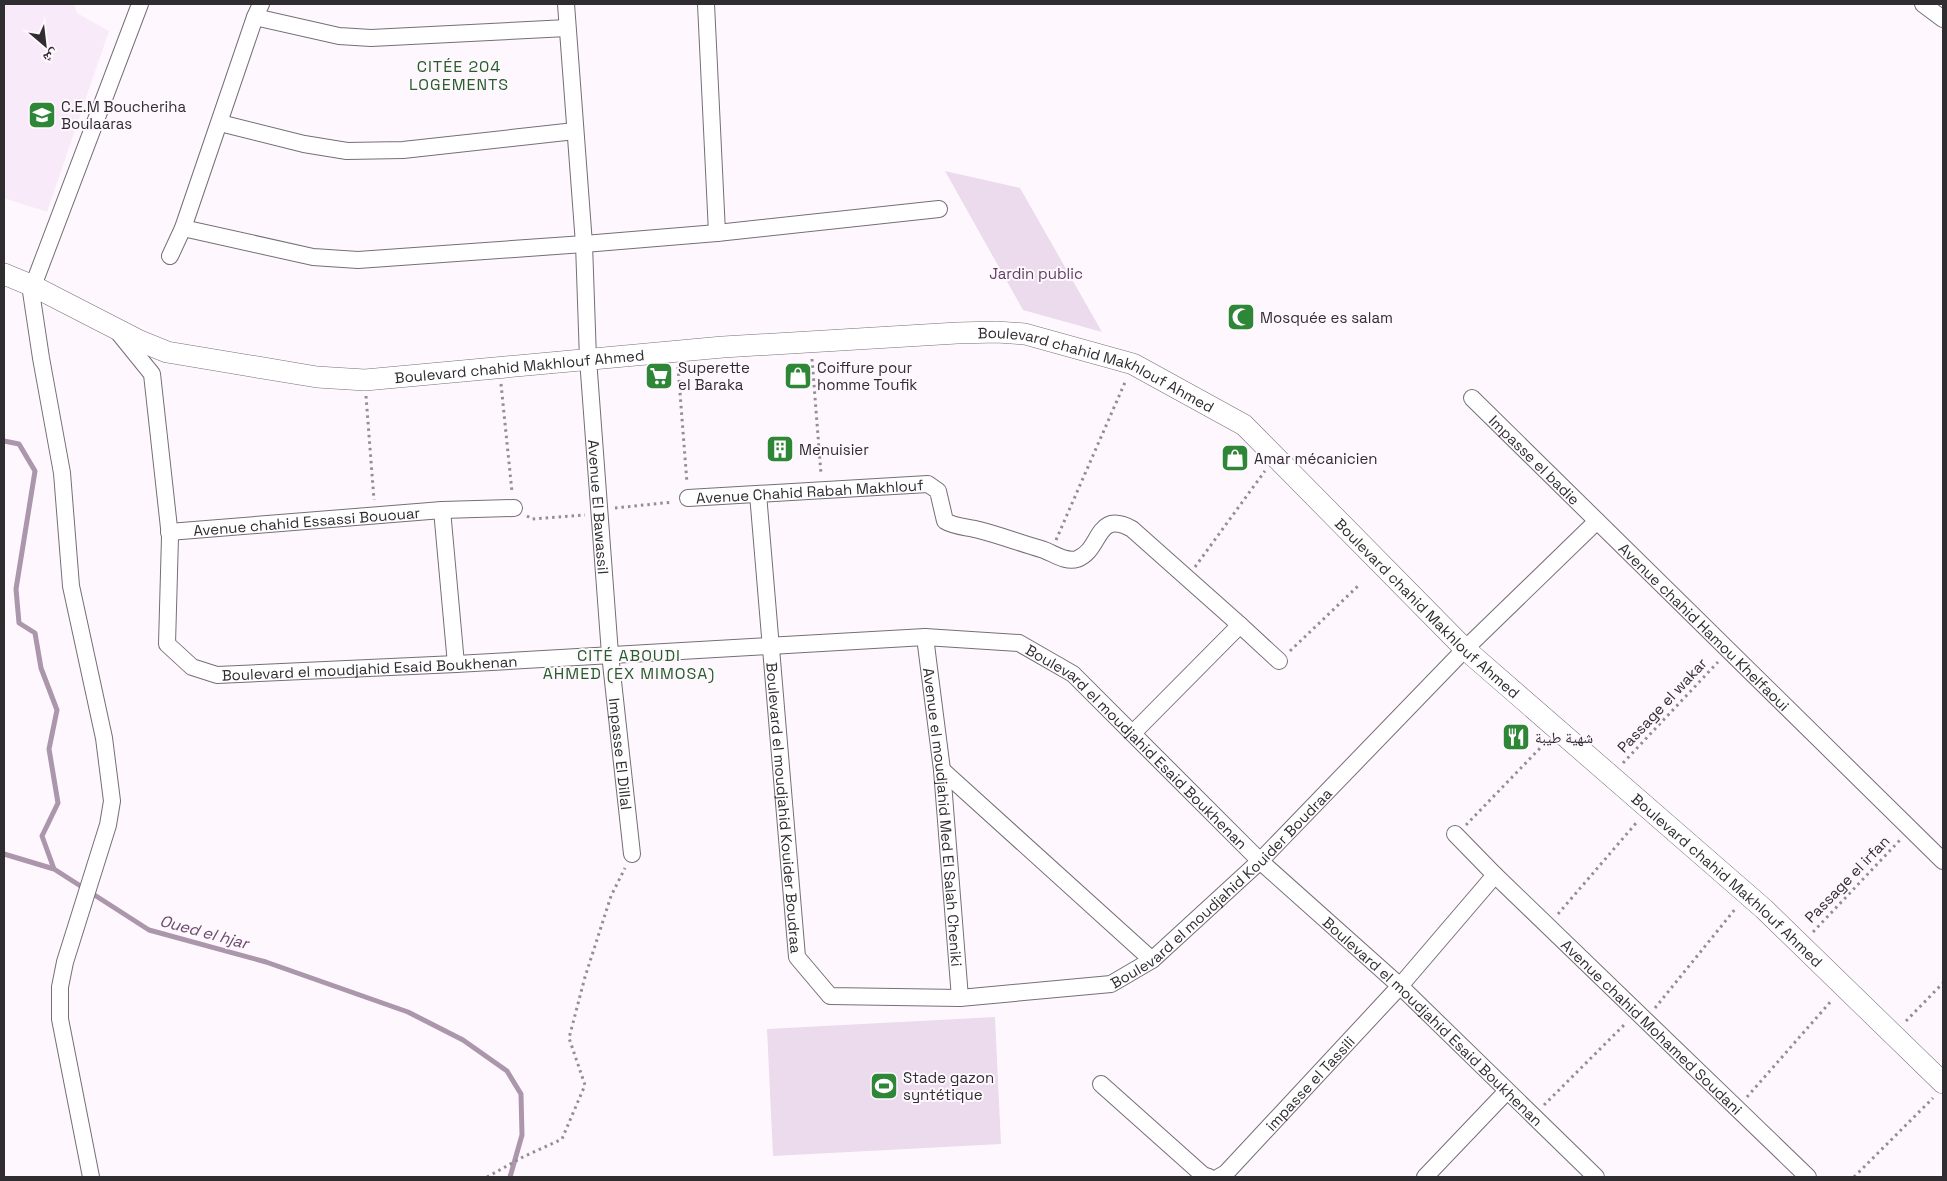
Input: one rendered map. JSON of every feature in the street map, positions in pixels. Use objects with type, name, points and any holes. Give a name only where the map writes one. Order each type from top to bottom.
[{"type":"main road","name":"Boulevard chahid Makhlouf Ahmed","points":[[4,274],[116,330],[167,352],[317,377],[365,380],[677,352],[811,342],[997,332],[1025,334],[1133,364],[1244,425],[1465,648],[1747,894],[1893,1034],[1940,1089]]},
{"type":"street","points":[[91,1177],[60,1019],[60,986],[70,945],[108,825],[112,800],[102,730],[71,586],[62,473],[41,358],[31,286],[140,4]]},
{"type":"street","name":"Avenue El Bawassil","points":[[566,4],[584,244],[588,359],[610,654]]},
{"type":"street","points":[[706,4],[717,233]]},
{"type":"street","points":[[1923,4],[1943,19]]},
{"type":"street","points":[[170,256],[183,228],[258,10],[339,36],[370,38],[567,28]]},
{"type":"street","points":[[220,124],[304,144],[347,151],[403,150],[575,131]]},
{"type":"street","points":[[183,228],[313,257],[358,260],[717,233],[939,209]]},
{"type":"street","name":"Boulevard el moudjahid Esaid Boukhenan","points":[[116,330],[152,374],[169,532],[166,644],[192,667],[217,675],[456,664],[925,637],[1019,643],[1073,674],[1260,861],[1400,986],[1596,1177]]},
{"type":"street","name":"Impasse el badie","points":[[1472,398],[1597,521]]},
{"type":"street","name":"Avenue Chahid Rabah Makhlouf","points":[[688,498],[928,484],[938,491],[945,522],[1051,552],[1067,560],[1076,560],[1090,551],[1103,529],[1112,523],[1121,523],[1132,529],[1279,661]]},
{"type":"street","name":"Boulevard el moudjahid Kouider Boudraa","points":[[758,494],[797,958],[830,996],[960,998],[1111,984],[1152,960],[1260,861],[1465,648]]},
{"type":"street","name":"Avenue chahid Essassi Bououar","points":[[169,532],[442,510],[514,508]]},
{"type":"street","points":[[442,510],[456,664]]},
{"type":"street","points":[[1465,648],[1597,521]]},
{"type":"street","name":"Avenue chahid Hamou Khelfaoui","points":[[1597,521],[1943,861]]},
{"type":"street","points":[[1133,734],[1240,625]]},
{"type":"street","name":"Avenue el moudjahid Med El Salah Cheniki","points":[[925,637],[942,770],[960,998]]},
{"type":"street","name":"Impasse El Dillal","points":[[610,654],[632,854]]},
{"type":"street","points":[[942,770],[1152,960]]},
{"type":"street","name":"Avenue chahid Mohamed Soudani","points":[[1458,837],[1808,1177]]},
{"type":"street","points":[[1400,986],[1495,874]]},
{"type":"street","name":"impasse el Tassili","points":[[1219,1177],[1226,1173],[1400,986]]},
{"type":"street","points":[[1101,1084],[1203,1175],[1209,1177]]},
{"type":"street","points":[[1426,1177],[1507,1091]]},
{"type":"path","points":[[811,342],[822,490]]},
{"type":"path","points":[[499,368],[514,508],[532,519],[580,516],[599,509],[684,501],[688,498],[677,352]]},
{"type":"path","points":[[1051,552],[1133,364]]},
{"type":"path","points":[[365,380],[375,515]]},
{"type":"path","points":[[1188,578],[1276,456]]},
{"type":"path","points":[[1279,661],[1359,585]]},
{"type":"path","name":"Passage el wakar","points":[[1610,776],[1729,651]]},
{"type":"path","points":[[1458,837],[1463,828],[1558,730]]},
{"type":"path","points":[[1548,926],[1648,809]]},
{"type":"path","name":"Passage el irfan","points":[[1800,945],[1911,829]]},
{"type":"path","points":[[486,1177],[562,1139],[585,1085],[569,1038],[585,977],[611,896],[632,854]]},
{"type":"path","points":[[1533,1116],[1641,1016],[1747,894]]},
{"type":"path","points":[[1893,1034],[1943,983]]},
{"type":"path","points":[[1737,1108],[1844,987]]},
{"type":"path","points":[[1854,1177],[1940,1089]]},
{"type":"shaded area","name":"C.E.M Boucheriha Boulaaras","points":[[4,4],[74,4],[77,13],[109,31],[47,212],[4,198]]},
{"type":"green space","name":"Jardin public","points":[[945,171],[1020,188],[1102,332],[1023,310]]},
{"type":"green space","name":"Stade gazon syntétique","points":[[995,1017],[1001,1144],[773,1156],[767,1029]]},
{"type":"waterway","points":[[4,441],[19,444],[35,471],[16,589],[19,623],[35,633],[41,668],[57,710],[49,749],[58,803],[42,836],[54,869]]},
{"type":"waterway","name":"Oued el hjar","points":[[4,854],[54,869],[149,930],[266,962],[408,1012],[463,1040],[507,1071],[521,1094],[522,1135],[510,1177]]},
{"type":"place","name":"C.E.M Boucheriha Boulaaras","points":[[42,115]]},
{"type":"place","name":"Mosquée es salam","points":[[1241,317]]},
{"type":"place","name":"Superette el Baraka","points":[[659,376]]},
{"type":"place","name":"Coiffure pour homme Toufik","points":[[798,376]]},
{"type":"place","name":"Menuisier","points":[[780,449]]},
{"type":"place","name":"Amar mécanicien","points":[[1235,458]]},
{"type":"place","name":"شهية طيبة","points":[[1516,737]]},
{"type":"place","name":"Stade gazon syntétique","points":[[884,1086]]},
{"type":"district","name":"CITÉE 204 LOGEMENTS","points":[[459,75]]},
{"type":"district","name":"CITÉ ABOUDI AHMED (EX MIMOSA)","points":[[629,664]]}]
